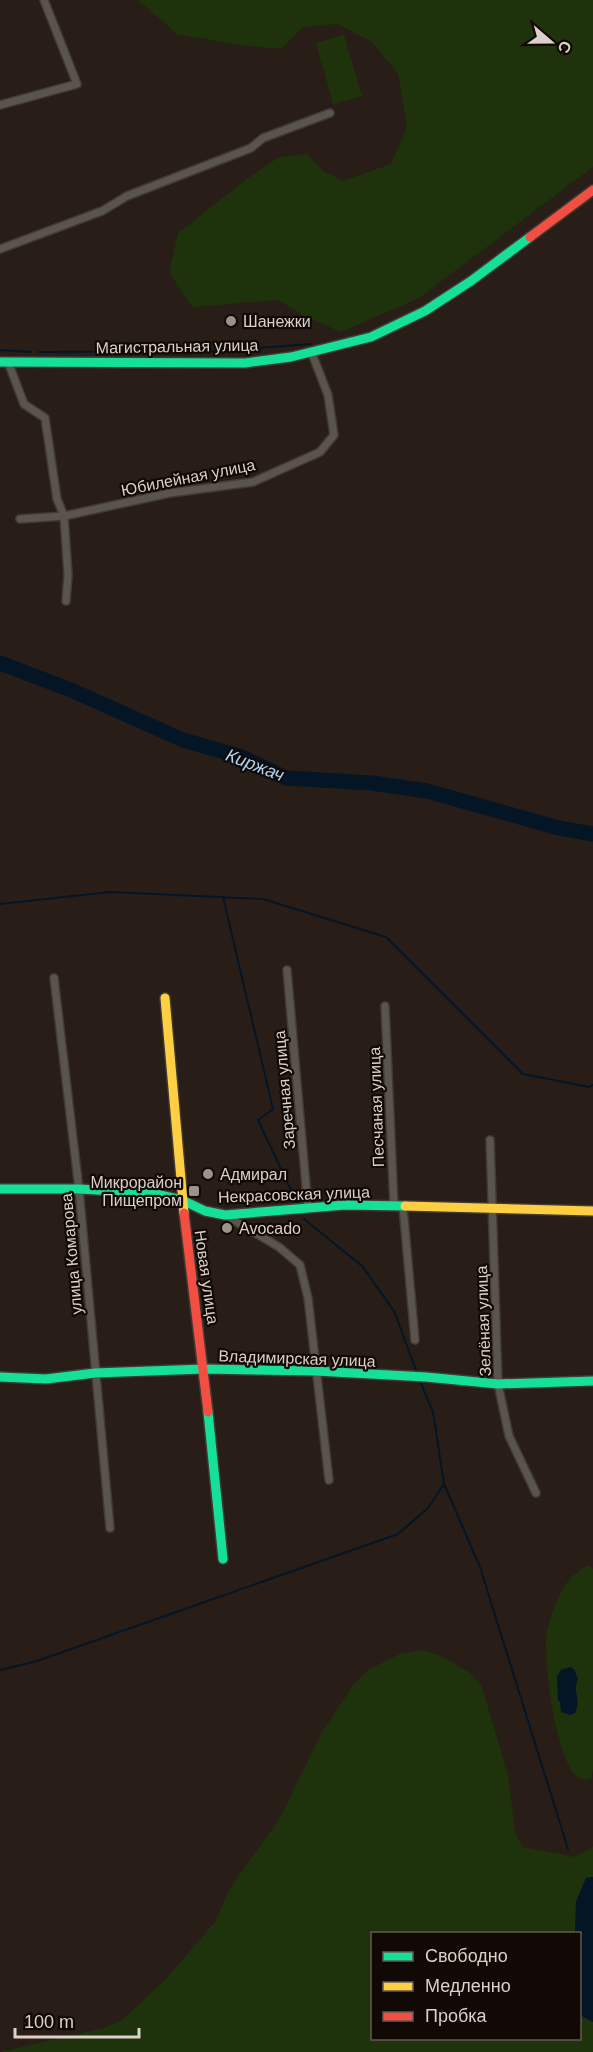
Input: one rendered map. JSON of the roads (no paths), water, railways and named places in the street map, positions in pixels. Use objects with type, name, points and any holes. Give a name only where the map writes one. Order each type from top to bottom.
[{"type":"street","points":[[0,105],[77,84],[44,0]]},
{"type":"street","points":[[0,249],[102,211],[127,196],[251,148],[263,138],[330,113]]},
{"type":"street","name":"Магистральная улица","points":[[4,362],[245,363],[291,357],[371,337],[424,311],[478,275],[593,190]]},
{"type":"street","name":"Юбилейная улица","points":[[20,519],[64,516],[170,493],[253,482],[320,452],[334,435],[328,395],[311,351]]},
{"type":"street","points":[[4,362],[24,404],[45,418],[57,500],[64,516],[68,575],[66,601]]},
{"type":"street","name":"Заречная улица","points":[[287,970],[308,1208]]},
{"type":"street","name":"улица Комарова","points":[[54,978],[79,1189],[111,1528]]},
{"type":"street","name":"Новая улица","points":[[165,998],[182,1200],[204,1369],[223,1559]]},
{"type":"street","name":"Песчаная улица","points":[[385,1006],[398,1207],[415,1340]]},
{"type":"street","name":"Зелёная улица","points":[[490,1140],[498,1384],[509,1436],[536,1493]]},
{"type":"street","name":"Некрасовская улица","points":[[0,1189],[79,1189],[151,1194],[182,1200],[205,1211],[225,1215],[345,1205],[593,1211]]},
{"type":"street","points":[[225,1215],[279,1247],[300,1265],[308,1298],[329,1480]]},
{"type":"street","name":"Владимирская улица","points":[[0,1377],[46,1379],[95,1372],[128,1373],[204,1369],[316,1371],[426,1377],[498,1384],[593,1381]]},
{"type":"water","points":[[570,1667],[574,1669],[578,1679],[576,1684],[577,1708],[575,1713],[570,1715],[561,1712],[557,1677],[561,1670]]},
{"type":"water","points":[[593,1877],[593,2022],[581,2016],[581,1932],[575,1932],[576,1902],[586,1878]]},
{"type":"waterway","points":[[229,350],[311,344]]},
{"type":"waterway","points":[[0,350],[31,352]]},
{"type":"waterway","points":[[39,352],[220,351]]},
{"type":"waterway","name":"Киржач","points":[[0,663],[71,690],[183,740],[242,757],[286,778],[372,783],[427,791],[559,828],[593,834]]},
{"type":"waterway","points":[[0,904],[110,892],[263,899],[386,937],[523,1074],[589,1087],[593,1085]]},
{"type":"waterway","points":[[223,897],[273,1109],[258,1120],[297,1203]]},
{"type":"waterway","points":[[304,1219],[362,1266],[394,1311],[417,1373]]},
{"type":"waterway","points":[[419,1379],[433,1412],[444,1484],[480,1567],[568,1849]]},
{"type":"waterway","points":[[0,1670],[37,1661],[398,1534],[428,1508],[444,1484]]},
{"type":"place","name":"Шанежки","points":[[231,321]]},
{"type":"place","name":"Адмирал","points":[[208,1174]]},
{"type":"place","name":"Микрорайон Пищепром","points":[[194,1191]]},
{"type":"place","name":"Avocado","points":[[227,1228]]}]
